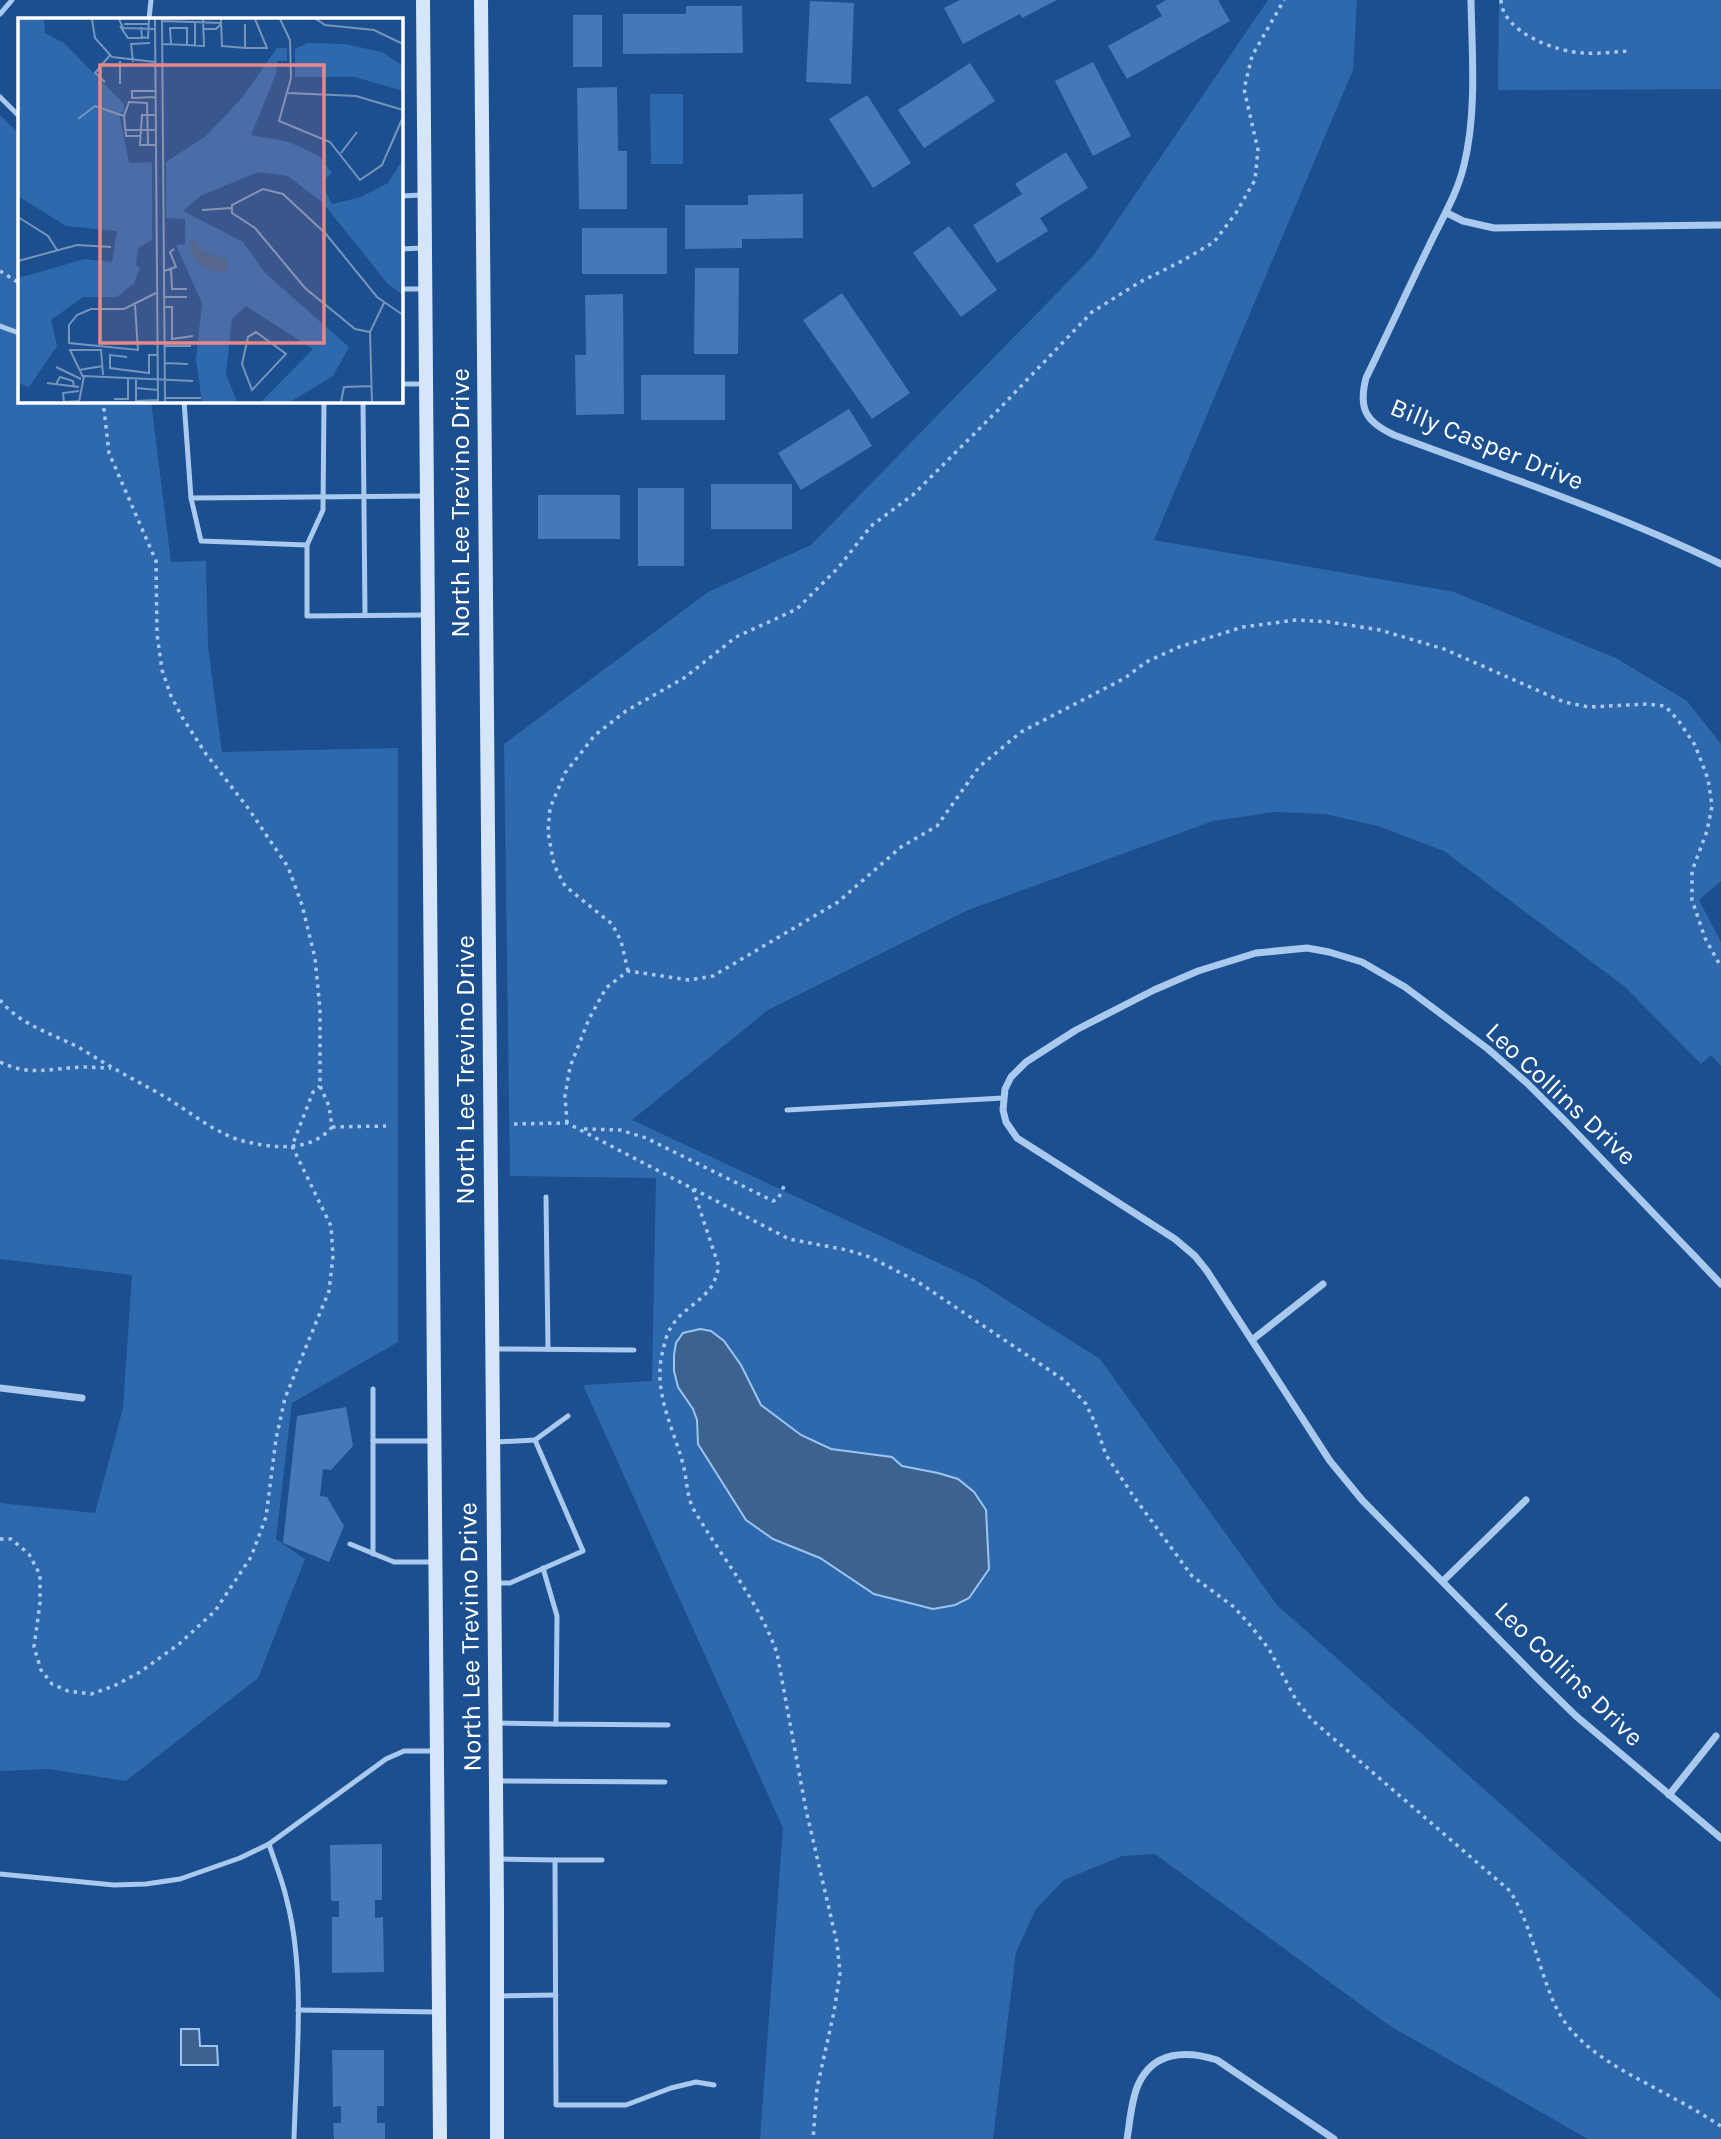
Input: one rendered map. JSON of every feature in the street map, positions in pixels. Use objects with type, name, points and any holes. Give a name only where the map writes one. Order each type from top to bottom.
[{"type":"main road","name":"North Lee Trevino Drive","points":[[423,0],[440,2139]]},
{"type":"main road","name":"North Lee Trevino Drive","points":[[481,0],[497,2139]]},
{"type":"street","name":"Billy Casper Drive","points":[[1471,0],[1472,96],[1470,134],[1464,166],[1447,213],[1366,378],[1362,398],[1364,408],[1379,428],[1394,435],[1609,515],[1721,564]]},
{"type":"street","points":[[1447,213],[1463,221],[1493,228],[1721,225]]},
{"type":"street","name":"Leo Collins Drive","points":[[1721,1284],[1566,1122],[1488,1049],[1405,987],[1362,962],[1329,951],[1307,948],[1256,953],[1198,971],[1154,990],[1076,1030],[1026,1062],[1011,1077],[1003,1098],[1006,1122],[1017,1138],[1175,1239],[1195,1256],[1330,1461],[1362,1500],[1576,1716],[1721,1838]]},
{"type":"street","points":[[1252,1340],[1323,1284]]},
{"type":"street","points":[[0,1388],[82,1398]]},
{"type":"street","points":[[1443,1581],[1526,1500]]},
{"type":"street","points":[[1669,1795],[1716,1736]]},
{"type":"street","points":[[1127,2139],[1137,2088],[1144,2074],[1161,2059],[1180,2054],[1197,2054],[1217,2060],[1334,2139]]},
{"type":"lane","points":[[0,14],[12,0]]},
{"type":"lane","points":[[149,18],[151,0]]},
{"type":"lane","points":[[0,97],[18,115]]},
{"type":"lane","points":[[402,196],[426,195]]},
{"type":"lane","points":[[402,248],[426,248]]},
{"type":"lane","points":[[402,289],[426,289]]},
{"type":"lane","points":[[0,326],[18,333]]},
{"type":"lane","points":[[402,384],[426,384]]},
{"type":"lane","points":[[184,402],[191,498],[201,541],[307,545]]},
{"type":"lane","points":[[324,402],[323,510],[307,545],[307,617],[428,615]]},
{"type":"lane","points":[[363,402],[365,615]]},
{"type":"lane","points":[[191,498],[427,496]]},
{"type":"lane","points":[[787,1111],[1003,1098]]},
{"type":"lane","points":[[546,1197],[548,1349]]},
{"type":"lane","points":[[492,1349],[634,1350]]},
{"type":"lane","points":[[373,1389],[373,1554]]},
{"type":"lane","points":[[492,1442],[535,1440],[568,1416]]},
{"type":"lane","points":[[494,1584],[510,1583],[583,1551],[535,1440]]},
{"type":"lane","points":[[373,1441],[434,1441]]},
{"type":"lane","points":[[350,1544],[394,1562],[435,1562]]},
{"type":"lane","points":[[543,1568],[557,1616],[556,1724]]},
{"type":"lane","points":[[495,1723],[668,1725]]},
{"type":"lane","points":[[0,1874],[114,1885],[180,1879],[240,1858],[269,1844],[386,1759],[404,1751],[437,1751]]},
{"type":"lane","points":[[496,1781],[665,1782]]},
{"type":"lane","points":[[269,1844],[288,1902],[295,1954],[298,2010],[294,2139]]},
{"type":"lane","points":[[496,1859],[602,1860]]},
{"type":"lane","points":[[555,1860],[556,2105],[626,2105],[671,2088],[696,2082],[714,2085]]},
{"type":"lane","points":[[496,1996],[556,1995]]},
{"type":"lane","points":[[298,2010],[438,2011]]},
{"type":"path","points":[[628,971],[621,941],[612,924],[565,887],[554,865],[548,832],[550,808],[565,773],[595,735],[626,711],[684,678],[736,638],[797,609],[838,568],[871,526],[914,494],[1092,312],[1140,282],[1214,242],[1236,213],[1255,180],[1258,150],[1244,89],[1252,56],[1284,0]]},
{"type":"path","points":[[1501,0],[1501,8],[1515,26],[1534,40],[1559,49],[1583,53],[1628,51]]},
{"type":"path","points":[[0,271],[18,282]]},
{"type":"path","points":[[103,402],[109,453],[156,561],[157,634],[162,670],[171,696],[206,754],[248,808],[288,867],[302,905],[315,958],[320,1009],[320,1086],[329,1106],[332,1127]]},
{"type":"path","points":[[566,1123],[565,1096],[570,1067],[589,1018],[606,988],[628,971],[689,980],[713,976],[838,902],[901,847],[937,826],[978,766],[1021,732],[1125,678],[1146,662],[1180,647],[1243,627],[1297,620],[1342,624],[1393,634],[1444,649],[1564,702],[1589,707],[1647,704],[1665,706],[1695,745],[1709,779],[1712,806],[1707,831],[1692,871],[1692,900],[1704,938],[1721,967]]},
{"type":"path","points":[[0,1000],[8,1009],[36,1028],[76,1046],[224,1132],[250,1143],[292,1146],[309,1143],[325,1135],[332,1127],[386,1126]]},
{"type":"path","points":[[0,1062],[27,1071],[113,1068]]},
{"type":"path","points":[[0,1539],[11,1539],[29,1554],[40,1575],[40,1603],[34,1647],[41,1670],[52,1684],[68,1691],[90,1694],[114,1686],[140,1672],[180,1644],[215,1611],[251,1557],[266,1517],[276,1439],[285,1398],[329,1292],[333,1256],[331,1226],[292,1146],[310,1101],[320,1086]]},
{"type":"path","points":[[514,1124],[566,1123],[789,1239],[870,1257],[976,1320],[1064,1380],[1086,1405],[1106,1455],[1156,1527],[1192,1576],[1234,1607],[1269,1648],[1296,1700],[1312,1720],[1510,1891],[1522,1911],[1556,2007],[1570,2029],[1612,2063],[1721,2126]]},
{"type":"path","points":[[582,1129],[620,1130],[646,1138],[773,1201],[778,1199],[786,1182]]},
{"type":"path","points":[[692,1187],[719,1267],[708,1291],[669,1329],[661,1356],[659,1378],[666,1413],[684,1466],[691,1506],[753,1600],[768,1628],[777,1653],[806,1810],[837,1943],[840,1973],[817,2088],[813,2139]]},
{"type":"shaded area","points":[[1268,0],[1357,0],[1353,70],[1154,540],[1454,592],[1616,658],[1687,701],[1721,744],[1721,881],[1699,900],[1721,942],[1721,1066],[1711,1055],[1701,1064],[1625,987],[1444,851],[1378,826],[1325,814],[1275,812],[1213,821],[968,910],[768,1010],[632,1120],[975,1280],[1100,1359],[1277,1605],[1721,2000],[1721,2139],[1588,2139],[1390,2026],[1155,1854],[1122,1856],[1064,1880],[1036,1909],[1016,1952],[993,2139],[760,2139],[783,1828],[583,1385],[652,1381],[656,1178],[510,1176],[504,744],[708,592],[811,545],[1093,256]]},
{"type":"shaded area","points":[[1499,0],[1721,0],[1721,89],[1498,90]]},
{"type":"shaded area","points":[[650,94],[683,94],[683,164],[651,164]]},
{"type":"shaded area","points":[[0,115],[18,133],[18,402],[151,402],[171,562],[206,561],[208,647],[222,752],[398,748],[398,1342],[292,1403],[276,1539],[305,1559],[258,1678],[126,1781],[48,1769],[0,1771],[0,1503],[95,1513],[123,1408],[132,1275],[0,1259]]},
{"type":"shaded area","points":[[700,1329],[711,1331],[724,1341],[741,1365],[761,1405],[801,1435],[831,1449],[892,1457],[902,1466],[958,1479],[974,1492],[986,1510],[989,1569],[969,1598],[955,1605],[933,1609],[874,1594],[820,1558],[773,1539],[746,1520],[698,1444],[697,1420],[678,1387],[674,1371],[676,1343],[683,1333]]},
{"type":"shaded area","points":[[181,2029],[199,2029],[200,2046],[217,2046],[218,2065],[181,2065]]},
{"type":"building","points":[[960,0],[1057,0],[1022,18],[1020,14],[963,44],[944,8]]},
{"type":"building","points":[[1166,0],[1218,0],[1230,21],[1127,79],[1108,46],[1162,16],[1156,6]]},
{"type":"building","points":[[810,1],[854,3],[851,84],[806,82]]},
{"type":"building","points":[[686,6],[742,6],[743,53],[623,54],[623,14],[686,14]]},
{"type":"building","points":[[573,15],[602,15],[602,67],[573,67]]},
{"type":"building","points":[[1093,62],[1131,136],[1093,156],[1055,81]]},
{"type":"building","points":[[970,63],[995,101],[924,148],[898,110]]},
{"type":"building","points":[[617,87],[618,151],[627,151],[627,209],[579,209],[577,88]]},
{"type":"building","points":[[867,95],[911,163],[873,188],[829,119]]},
{"type":"building","points":[[1066,152],[1088,188],[1040,218],[1048,231],[997,263],[973,225],[1022,194],[1015,184]]},
{"type":"building","points":[[803,194],[803,238],[742,239],[742,248],[685,249],[685,205],[748,205],[748,195]]},
{"type":"building","points":[[949,226],[997,290],[961,317],[913,253]]},
{"type":"building","points":[[582,228],[667,228],[667,274],[582,274]]},
{"type":"building","points":[[695,268],[739,268],[738,354],[694,354]]},
{"type":"building","points":[[842,293],[910,393],[872,419],[803,320]]},
{"type":"building","points":[[623,294],[624,414],[576,415],[575,355],[586,355],[585,295]]},
{"type":"building","points":[[641,375],[725,375],[725,420],[641,420]]},
{"type":"building","points":[[849,409],[872,446],[801,490],[778,453]]},
{"type":"building","points":[[711,484],[792,484],[792,529],[711,529]]},
{"type":"building","points":[[638,488],[684,488],[684,566],[638,566]]},
{"type":"building","points":[[538,495],[620,495],[620,539],[538,539]]},
{"type":"building","points":[[346,1407],[353,1446],[331,1470],[323,1469],[320,1496],[327,1497],[344,1526],[329,1562],[283,1543],[297,1416]]},
{"type":"building","points":[[382,1844],[382,1900],[375,1900],[375,1918],[383,1917],[384,1972],[332,1973],[332,1917],[339,1917],[339,1901],[331,1901],[330,1845]]},
{"type":"building","points":[[332,2050],[384,2050],[384,2106],[377,2106],[377,2123],[385,2123],[385,2139],[334,2139],[333,2123],[341,2123],[341,2106],[333,2107]]}]
